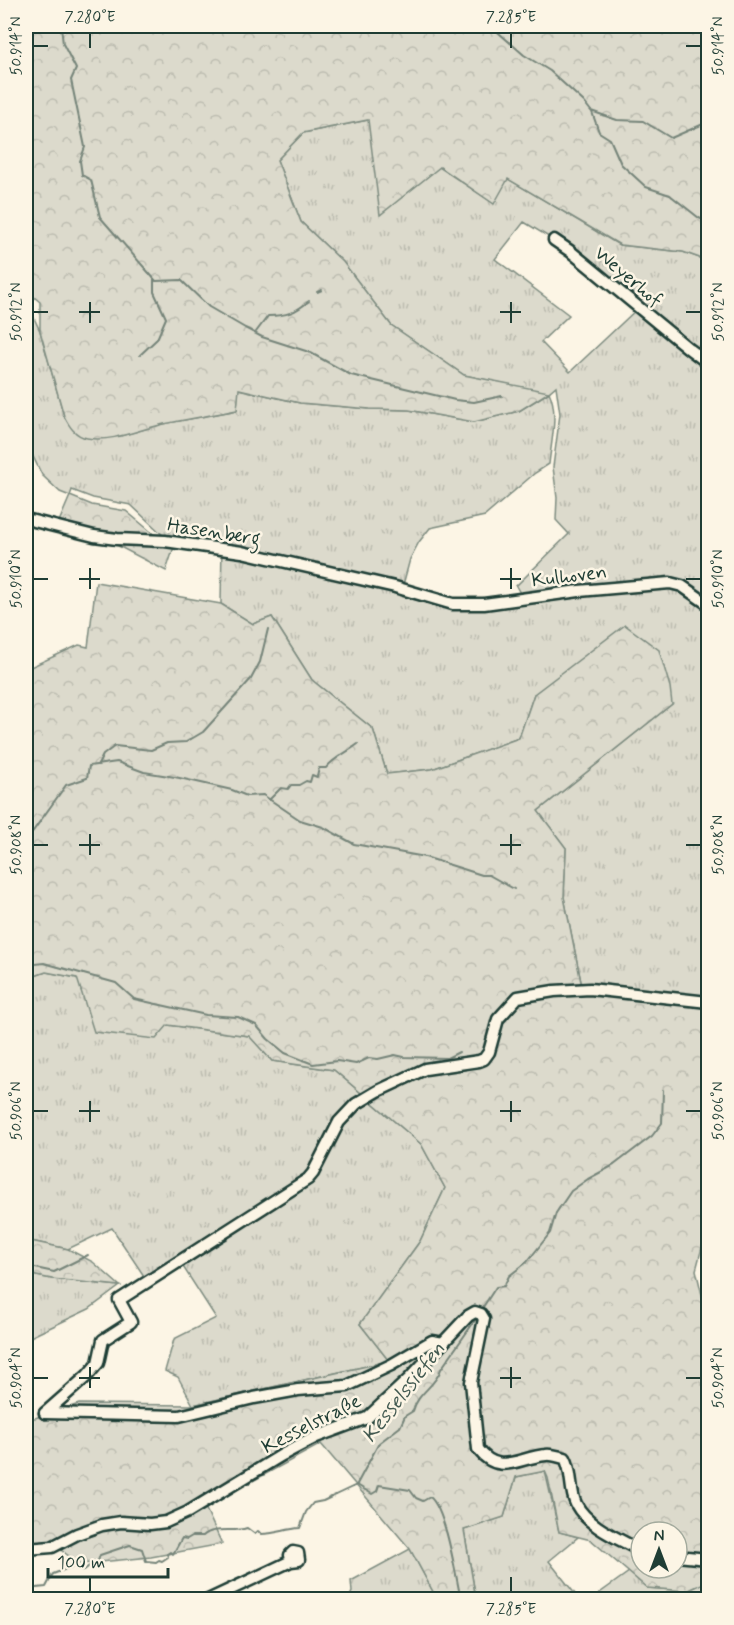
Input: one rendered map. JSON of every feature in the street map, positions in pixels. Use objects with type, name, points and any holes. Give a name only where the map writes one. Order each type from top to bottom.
[{"type":"street","name":"Weyerhof","points":[[554,240],[570,250],[708,363]]},
{"type":"street","name":"Hasenberg","points":[[26,519],[66,531],[105,538],[165,541],[242,552],[395,587]]},
{"type":"street","name":"Kulhoven","points":[[395,587],[453,604],[467,605],[579,591],[670,583],[682,586],[708,604]]},
{"type":"street","points":[[443,1343],[432,1341],[347,1386],[297,1390],[179,1416],[45,1413],[98,1364],[104,1340],[131,1322],[119,1300],[308,1179],[339,1122],[356,1104],[425,1069],[484,1059],[492,1043],[494,1026],[507,1007],[518,997],[554,991],[590,989],[708,1002]]},
{"type":"street","name":"Kesselstraße","points":[[26,1549],[52,1547],[77,1534],[102,1525],[121,1522],[150,1524],[166,1522],[188,1512],[316,1437],[367,1418],[409,1379],[468,1316],[475,1312],[483,1316],[483,1327],[471,1382],[478,1449],[495,1464],[549,1454],[565,1458],[570,1467],[576,1503],[589,1521],[629,1544]]},
{"type":"street","points":[[689,1557],[708,1559]]},
{"type":"street","points":[[208,1599],[291,1561]]},
{"type":"green space","points":[[26,26],[708,26],[708,261],[683,252],[620,245],[508,179],[494,204],[440,167],[380,215],[368,120],[303,133],[277,160],[301,222],[343,262],[391,325],[464,375],[549,392],[519,411],[474,422],[409,410],[300,403],[239,389],[237,410],[164,424],[106,439],[83,437],[73,430],[64,416],[40,331],[40,302],[26,290]]},
{"type":"green space","points":[[368,120],[493,203],[507,178],[619,245],[683,252],[708,261],[708,1008],[583,992],[564,897],[566,848],[538,811],[672,704],[534,694],[519,738],[432,769],[387,774],[373,729],[312,680],[272,617],[253,624],[221,604],[222,545],[165,537],[131,505],[93,498],[72,490],[70,496],[60,492],[42,475],[26,442],[26,301],[40,331],[64,416],[120,436],[163,424],[237,410],[238,389],[300,403],[409,410],[474,422],[519,411],[548,393],[464,375],[391,325],[343,262],[301,222],[277,160],[303,133]],"holes":[[[524,222],[554,240],[639,307],[570,372],[541,342],[569,315],[495,259]],[[556,386],[560,414],[553,467],[557,498],[556,520],[569,534],[516,586],[526,604],[453,609],[400,596],[410,559],[430,528],[485,516],[535,473],[549,464],[554,418],[549,392]]]},
{"type":"green space","points":[[70,496],[92,505],[126,511],[156,536],[174,547],[166,571],[103,538],[58,524]]},
{"type":"green space","points":[[96,582],[221,604],[253,624],[272,617],[312,680],[373,729],[387,774],[432,769],[519,738],[534,694],[625,625],[659,650],[670,687],[672,704],[538,811],[566,848],[564,897],[583,992],[708,1008],[708,1225],[696,1270],[708,1320],[708,1581],[687,1591],[647,1588],[638,1580],[689,1580],[689,1520],[629,1520],[629,1573],[591,1540],[559,1532],[545,1471],[516,1477],[504,1517],[464,1530],[476,1599],[437,1599],[410,1549],[321,1444],[205,1507],[222,1544],[151,1557],[80,1564],[51,1543],[26,1543],[26,1418],[35,1418],[79,1404],[193,1405],[389,1361],[360,1324],[420,1241],[445,1188],[421,1144],[334,1070],[272,1061],[249,1036],[168,1025],[156,1039],[94,1032],[77,978],[46,972],[26,979],[26,669],[79,645],[88,647]]},
{"type":"green space","points":[[46,972],[77,978],[168,1025],[250,1036],[272,1061],[334,1070],[421,1144],[445,1188],[420,1241],[360,1324],[389,1361],[193,1405],[178,1377],[165,1371],[174,1339],[216,1318],[180,1262],[146,1279],[112,1228],[68,1249],[26,1240],[26,979]]},
{"type":"green space","points":[[26,1240],[68,1249],[93,1262],[120,1286],[26,1274]]},
{"type":"green space","points":[[26,1274],[120,1286],[89,1309],[26,1339]]},
{"type":"green space","points":[[545,1471],[559,1532],[578,1537],[549,1561],[579,1599],[476,1599],[464,1530],[504,1517],[516,1477]]},
{"type":"green space","points":[[410,1549],[437,1599],[348,1600],[352,1592],[351,1581]]},
{"type":"green space","points":[[629,1572],[629,1580],[638,1580],[647,1588],[687,1591],[708,1581],[708,1599],[590,1600]]},
{"type":"waterway","points":[[61,26],[63,44],[76,69],[71,80],[85,147],[80,161],[82,175],[91,180],[100,217],[156,281],[181,280],[209,307],[245,328],[262,337],[309,352],[351,375],[455,400],[474,402],[502,396]]},
{"type":"waterway","points":[[491,26],[524,55],[550,71],[591,111],[617,120],[643,121],[671,138],[708,122]]},
{"type":"waterway","points":[[592,112],[599,132],[610,139],[621,164],[646,187],[670,195],[699,218],[708,222]]},
{"type":"waterway","points":[[140,355],[157,339],[166,318],[154,292],[154,279]]},
{"type":"waterway","points":[[317,292],[322,290]]},
{"type":"waterway","points":[[256,332],[268,316],[291,313],[309,301]]},
{"type":"waterway","points":[[98,765],[103,755],[115,746],[151,750],[167,743],[186,742],[203,732],[251,679],[260,662],[268,629]]},
{"type":"waterway","points":[[269,800],[281,788],[288,789],[291,785],[310,782],[312,775],[317,777],[319,768],[326,768],[358,744]]},
{"type":"waterway","points":[[26,841],[66,785],[87,778],[89,766],[117,762],[144,772],[232,790],[247,796],[263,795],[300,820],[323,827],[354,844],[425,857],[482,875],[489,875],[514,889]]},
{"type":"waterway","points":[[26,965],[44,963],[116,983],[134,999],[206,1015],[238,1017],[256,1025],[285,1053],[313,1064],[337,1061],[356,1064],[369,1058],[378,1059],[395,1055],[447,1058],[459,1052]]},
{"type":"waterway","name":"Kesselssiefen","points":[[483,1307],[496,1287],[504,1286],[509,1276],[527,1262],[550,1233],[556,1213],[571,1191],[614,1165],[652,1136],[662,1123],[663,1090]]},
{"type":"waterway","points":[[26,1266],[54,1272],[88,1255]]},
{"type":"waterway","name":"Kesselssiefen","points":[[357,1484],[379,1443],[400,1427],[405,1416],[413,1411],[418,1399],[439,1375],[476,1319]]},
{"type":"waterway","points":[[26,1589],[46,1587],[53,1574],[74,1566],[83,1571],[93,1563],[97,1564],[100,1555],[130,1545],[142,1549],[146,1561],[156,1562],[168,1557],[167,1554],[170,1552],[173,1554],[182,1538],[203,1536],[218,1530],[247,1528],[255,1534],[258,1531],[261,1534],[300,1528],[306,1512],[313,1503],[323,1501],[357,1485],[372,1494],[377,1491],[379,1485],[410,1490],[416,1498],[423,1501],[430,1497],[436,1504],[446,1529],[461,1600]]}]
